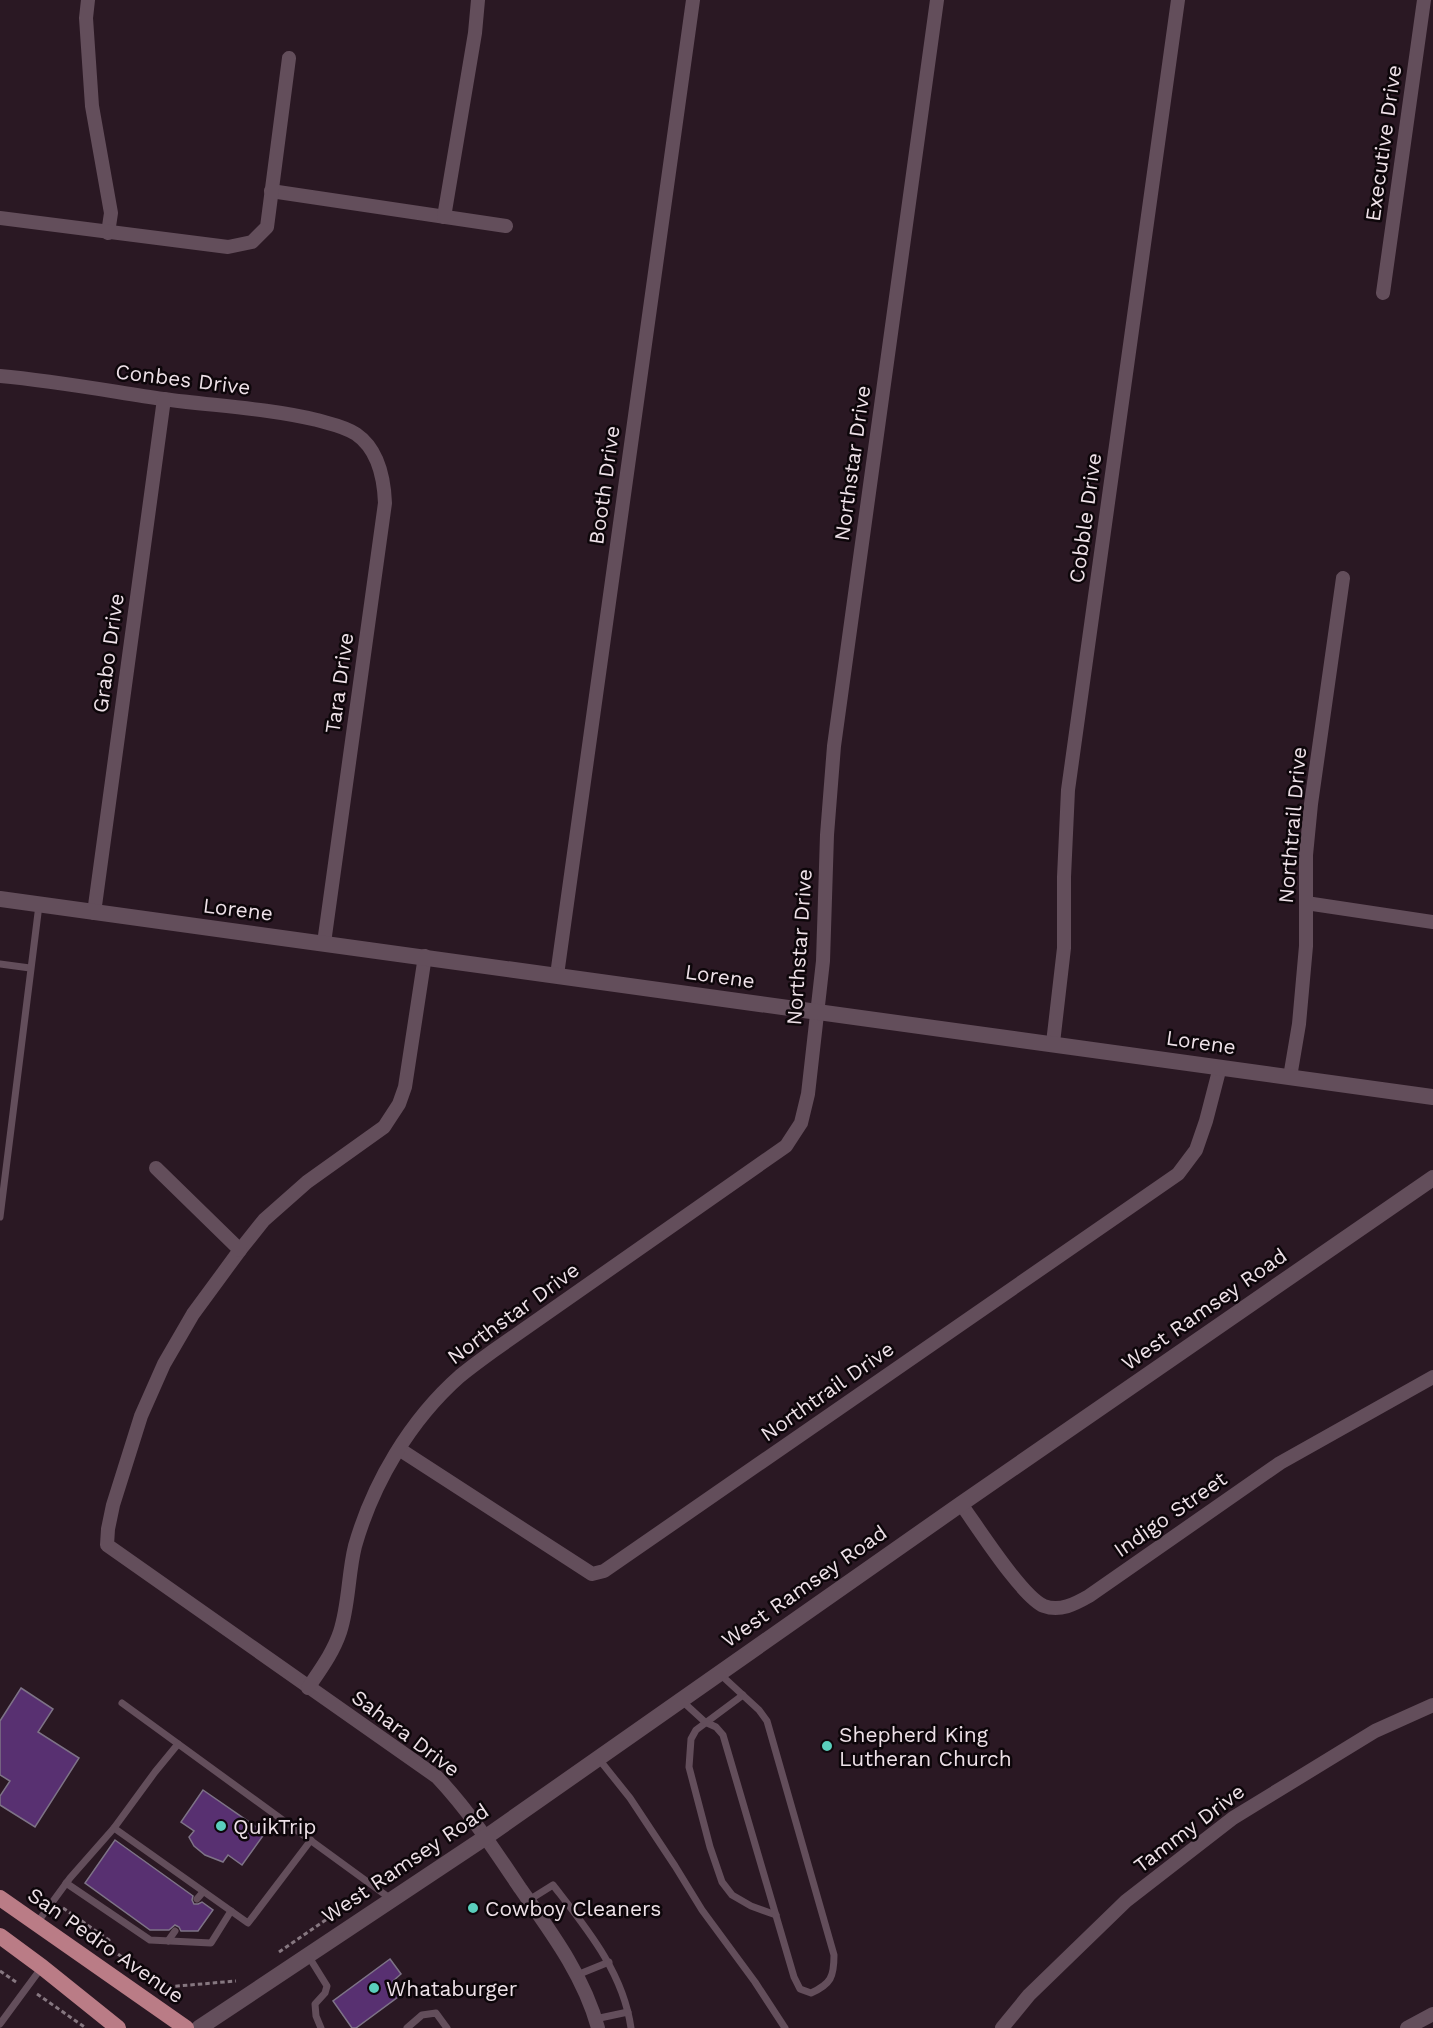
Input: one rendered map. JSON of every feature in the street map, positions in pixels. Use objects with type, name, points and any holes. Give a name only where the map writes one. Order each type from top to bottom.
[{"type":"main road","name":"San Pedro Avenue","points":[[0,1898],[186,2028]]},
{"type":"main road","points":[[0,1936],[118,2028]]},
{"type":"street","points":[[88,0],[86,18],[92,106],[111,213],[108,233]]},
{"type":"street","points":[[444,217],[475,33],[478,0]]},
{"type":"street","name":"Booth Drive","points":[[557,975],[693,0]]},
{"type":"street","name":"Northstar Drive","points":[[308,1688],[330,1654],[341,1631],[354,1549],[378,1483],[399,1449],[439,1397],[460,1376],[493,1351],[786,1146],[801,1123],[808,1094],[823,961],[827,835],[834,746],[937,0]]},
{"type":"street","name":"Cobble Drive","points":[[1053,1043],[1064,948],[1064,876],[1068,790],[1179,0]]},
{"type":"street","name":"Executive Drive","points":[[1383,293],[1424,0]]},
{"type":"street","points":[[0,218],[228,248],[252,242],[267,227],[289,58]]},
{"type":"street","points":[[271,191],[506,226]]},
{"type":"street","name":"Conbes Drive","points":[[0,376],[292,414],[343,426],[358,435]]},
{"type":"street","name":"Grabo Drive","points":[[94,913],[164,399]]},
{"type":"street","name":"Tara Drive","points":[[324,943],[385,503],[385,483],[380,468],[370,449],[358,435]]},
{"type":"street","name":"Northtrail Drive","points":[[1290,1077],[1300,1013],[1306,946],[1306,855],[1311,804],[1343,578]]},
{"type":"street","name":"Lorene","points":[[0,899],[1433,1097]]},
{"type":"street","points":[[1306,903],[1433,922]]},
{"type":"street","points":[[156,1167],[240,1250],[264,1220],[307,1182],[384,1127],[399,1104],[405,1087],[425,956]]},
{"type":"street","name":"Northtrail Drive","points":[[399,1449],[592,1574],[604,1571],[1178,1174],[1196,1150],[1220,1067]]},
{"type":"street","name":"West Ramsey Road","points":[[199,2028],[486,1836],[1433,1178]]},
{"type":"street","name":"Sahara Drive","points":[[240,1250],[193,1314],[160,1374],[141,1416],[113,1505],[107,1545],[437,1778],[461,1803],[486,1836],[529,1900],[577,1975],[592,2004],[597,2023]]},
{"type":"street","name":"Indigo Street","points":[[961,1504],[1020,1585],[1041,1605],[1052,1608],[1069,1606],[1089,1596],[1280,1463],[1433,1377]]},
{"type":"street","name":"Tammy Drive","points":[[1002,2028],[1029,1995],[1126,1901],[1233,1818],[1375,1731],[1433,1705]]},
{"type":"street","points":[[1407,2028],[1433,2014]]},
{"type":"lane","points":[[0,1217],[39,905]]},
{"type":"lane","points":[[0,964],[30,968]]},
{"type":"lane","points":[[681,1700],[723,1735],[794,1977],[800,1989],[811,1993],[822,1988],[831,1980],[834,1955],[767,1721],[759,1710],[719,1673]]},
{"type":"lane","points":[[742,1695],[696,1730],[692,1739],[689,1767],[710,1847],[722,1882],[732,1894],[751,1906],[776,1915]]},
{"type":"lane","points":[[122,1703],[391,1899]]},
{"type":"lane","points":[[37,1924],[66,1883],[114,1828],[178,1744]]},
{"type":"lane","points":[[598,1758],[630,1798],[702,1911],[785,2028]]},
{"type":"lane","points":[[114,1828],[139,1852],[165,1866],[248,1923],[311,1840]]},
{"type":"lane","points":[[160,1873],[165,1866]]},
{"type":"lane","points":[[177,1884],[182,1878]]},
{"type":"lane","points":[[66,1883],[150,1940],[211,1943],[231,1911]]},
{"type":"lane","points":[[529,1900],[554,1885],[609,1962],[622,1991],[631,2028]]},
{"type":"lane","points":[[197,1899],[202,1892]]},
{"type":"lane","points":[[100,1906],[106,1898]]},
{"type":"lane","points":[[125,1923],[130,1916]]},
{"type":"lane","points":[[140,1933],[145,1926]]},
{"type":"lane","points":[[168,1941],[175,1930]]},
{"type":"lane","points":[[308,1954],[327,1986],[325,1993],[315,2004],[316,2016],[321,2028]]},
{"type":"lane","points":[[577,1975],[609,1962]]},
{"type":"lane","points":[[0,2024],[42,1967]]},
{"type":"lane","points":[[597,2023],[628,2012]]},
{"type":"lane","points":[[407,2028],[422,2015],[436,2013],[447,2028]]},
{"type":"path","points":[[0,1971],[25,1988],[44,1997],[86,2028]]},
{"type":"building","points":[[21,1688],[53,1709],[38,1732],[79,1758],[35,1827],[0,1805],[0,1796],[10,1781],[0,1775],[0,1721]]},
{"type":"building","name":"QuikTrip","points":[[203,1790],[265,1833],[242,1865],[228,1855],[223,1862],[205,1855],[194,1846],[189,1837],[194,1831],[181,1822]]},
{"type":"building","points":[[115,1840],[193,1896],[194,1904],[202,1902],[213,1910],[198,1931],[181,1931],[175,1925],[169,1930],[150,1930],[85,1883]]},
{"type":"building","name":"Whataburger","points":[[390,1959],[401,1974],[393,1981],[402,1994],[356,2028],[352,2028],[333,2001]]},
{"type":"place","name":"Shepherd King Lutheran Church","points":[[827,1746]]},
{"type":"place","name":"QuikTrip","points":[[221,1826]]},
{"type":"place","name":"Cowboy Cleaners","points":[[473,1908]]},
{"type":"place","name":"Whataburger","points":[[374,1988]]}]
